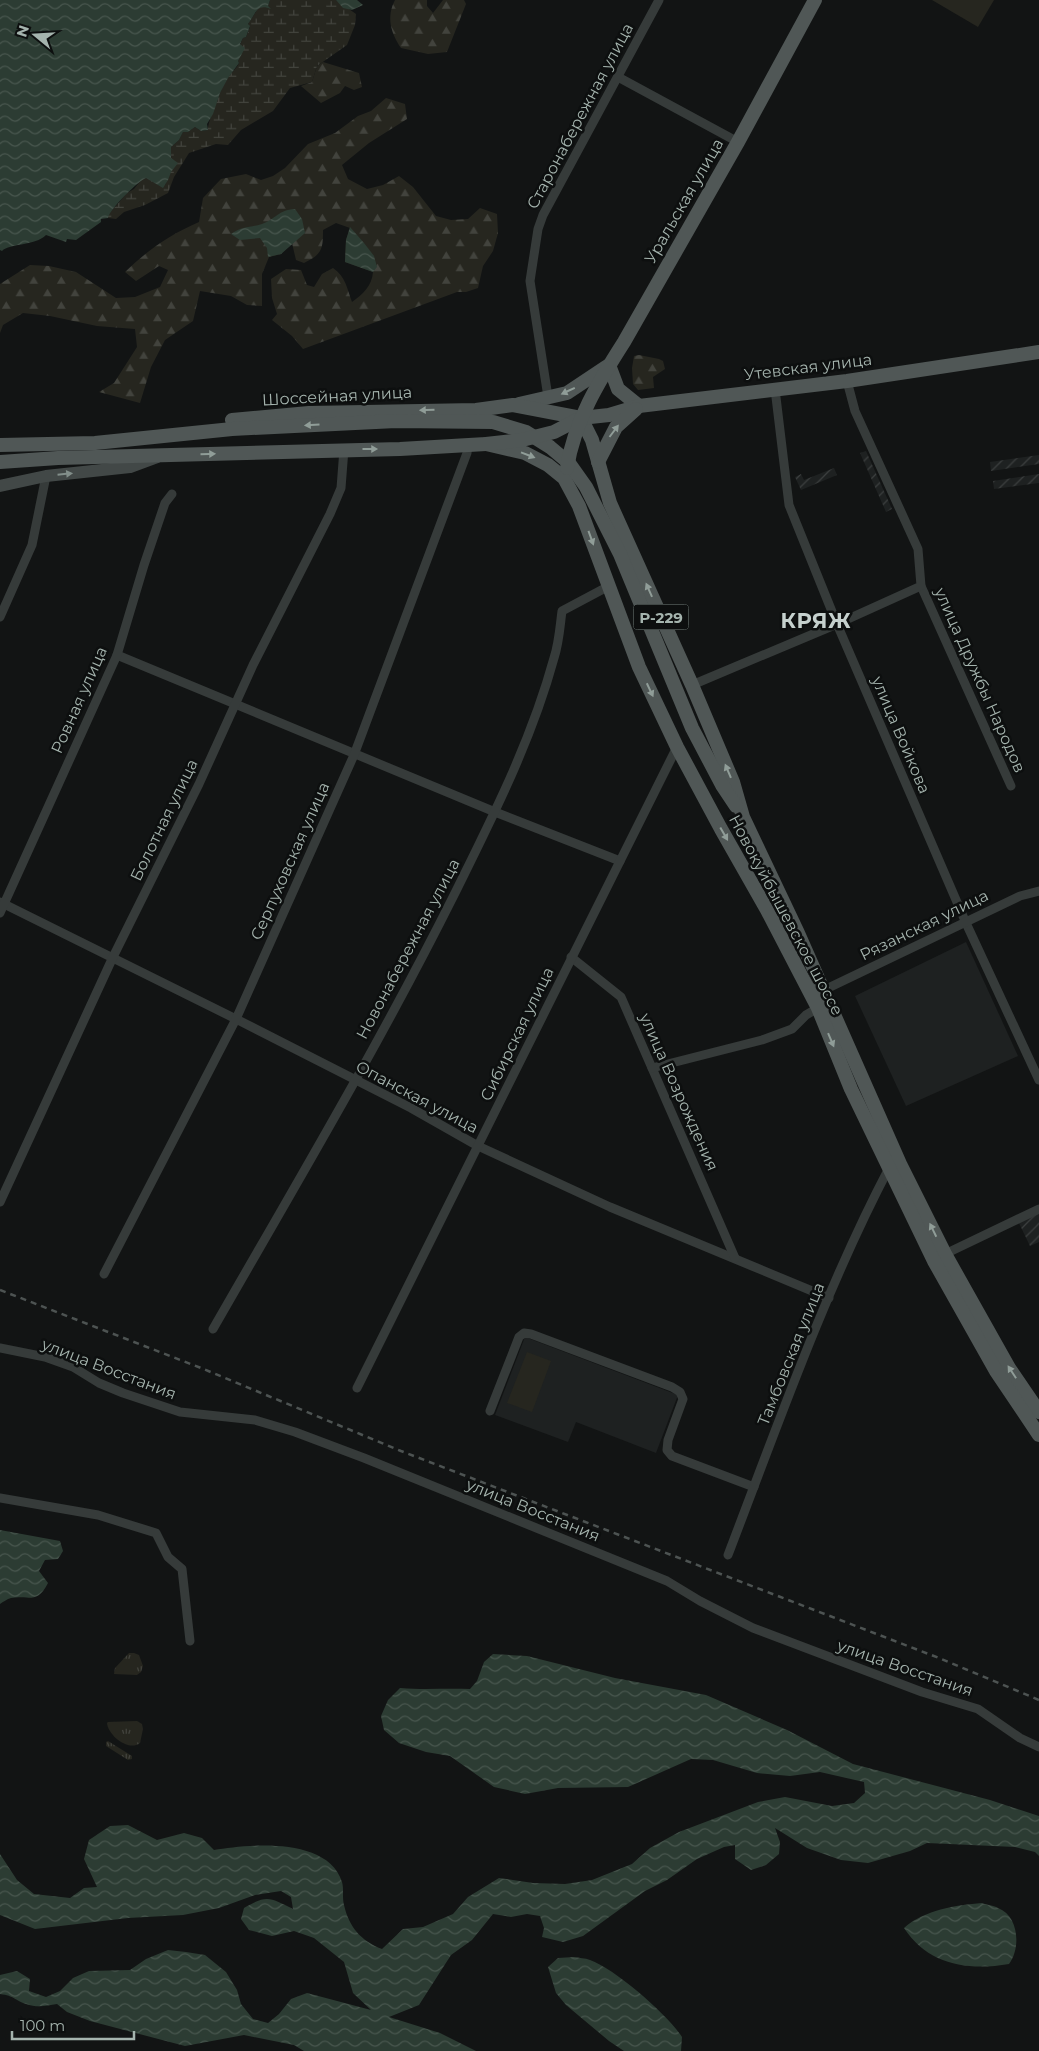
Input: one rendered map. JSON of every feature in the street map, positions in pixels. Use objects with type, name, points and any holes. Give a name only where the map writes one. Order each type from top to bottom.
[{"type":"main road","name":"Уральская улица","points":[[564,478],[570,447],[581,418],[738,142],[815,0]]},
{"type":"main road","name":"Утевская улица","points":[[581,418],[609,416],[639,406],[848,381],[1037,354]]},
{"type":"main road","points":[[513,405],[567,393],[609,366],[618,389],[639,406],[616,427],[598,462]]},
{"type":"main road","name":"Шоссейная улица","points":[[95,443],[118,434],[138,431],[283,415],[445,409],[476,410],[513,405],[581,418]]},
{"type":"main road","points":[[470,445],[483,440],[488,433],[489,424],[485,415],[476,410]]},
{"type":"main road","points":[[0,462],[58,458],[486,444],[522,440],[554,432],[581,418]]},
{"type":"main road","name":"Новокуйбышевское шоссе","points":[[581,418],[592,440],[608,497],[692,685],[732,782],[743,817],[824,990],[901,1166],[945,1254],[1009,1368],[1039,1412]]},
{"type":"main road","name":"Шоссейная улица","points":[[0,445],[95,443],[232,429],[396,421]]},
{"type":"main road","name":"Новокуйбышевское шоссе","points":[[396,421],[492,422],[526,432],[550,447],[569,463],[586,487],[620,554],[692,728],[722,786],[743,817]]},
{"type":"main road","name":"Новокуйбышевское шоссе","points":[[486,444],[512,449],[535,457],[564,478],[579,506],[639,666],[677,747],[767,910],[818,1008],[851,1088],[934,1261],[991,1362],[1039,1434]]},
{"type":"main road","points":[[0,486],[46,476],[130,467],[159,456]]},
{"type":"main road","points":[[579,506],[589,496],[601,494],[608,497]]},
{"type":"street","name":"Старонабережная улица","points":[[548,397],[530,282],[538,229],[543,215],[659,0]]},
{"type":"street","points":[[618,77],[738,142]]},
{"type":"street","name":"улица Дружбы Народов","points":[[848,381],[855,411],[918,549],[921,586],[1011,786]]},
{"type":"street","name":"улица Войкова","points":[[775,389],[788,501],[837,624],[966,923],[1039,1080]]},
{"type":"street","name":"Серпуховская улица","points":[[104,1274],[236,1019],[354,755],[470,445]]},
{"type":"street","name":"Болотная улица","points":[[0,1202],[113,957],[199,784],[253,665],[330,514],[341,488],[344,449]]},
{"type":"street","points":[[0,618],[32,545],[46,476]]},
{"type":"street","name":"Ровная улица","points":[[0,914],[2,903],[117,656],[165,503],[172,494]]},
{"type":"street","name":"Новонабережная улица","points":[[213,1329],[355,1081],[432,939],[495,812],[523,752],[555,657],[562,611],[609,586]]},
{"type":"street","name":"улица Дружбы Народов","points":[[692,685],[837,624],[921,586]]},
{"type":"street","points":[[117,656],[354,755],[620,861]]},
{"type":"street","name":"Сибирская улица","points":[[356,1388],[677,747]]},
{"type":"street","name":"Рязанская улица","points":[[824,990],[1020,896],[1039,891]]},
{"type":"street","name":"Опанская улица","points":[[2,903],[30,915],[411,1108],[478,1146],[610,1207],[829,1298]]},
{"type":"street","name":"улица Возрождения","points":[[571,957],[621,997],[735,1258]]},
{"type":"street","points":[[652,1068],[762,1040],[792,1029],[806,1015],[818,1008]]},
{"type":"street","name":"Тамбовская улица","points":[[728,1555],[829,1298],[876,1192],[889,1168]]},
{"type":"street","points":[[945,1254],[1039,1209]]},
{"type":"street","points":[[490,1412],[519,1337],[524,1333],[531,1334],[680,1392],[682,1399],[668,1440],[668,1450],[672,1456],[754,1487]]},
{"type":"street","name":"улица Восстания","points":[[0,1348],[45,1357],[73,1367],[99,1383],[123,1393],[180,1412],[264,1422],[364,1458],[667,1581],[700,1601],[753,1628],[922,1692],[978,1709],[1020,1738],[1039,1747]]},
{"type":"street","points":[[0,1498],[98,1515],[156,1533],[168,1557],[182,1569],[190,1641]]},
{"type":"shaded area","points":[[866,451],[892,509],[886,512],[860,453]]},
{"type":"shaded area","points":[[1039,455],[1039,464],[991,471],[990,462]]},
{"type":"shaded area","points":[[834,468],[837,475],[801,490],[795,477],[801,474],[804,480]]},
{"type":"shaded area","points":[[1039,474],[1039,483],[994,489],[993,481]]},
{"type":"shaded area","points":[[966,942],[1018,1056],[906,1106],[855,996]]},
{"type":"shaded area","points":[[1039,1212],[1039,1242],[1030,1246],[1018,1221]]},
{"type":"shaded area","points":[[525,1337],[678,1395],[656,1453],[576,1422],[568,1442],[495,1415]]},
{"type":"green space","points":[[270,0],[336,0],[356,14],[355,25],[347,45],[317,66],[312,82],[290,88],[273,111],[241,130],[228,145],[216,144],[189,153],[174,177],[168,193],[145,205],[124,212],[116,219],[108,218],[108,215],[127,193],[134,189],[142,179],[146,178],[160,186],[165,185],[170,171],[171,147],[179,140],[183,132],[188,132],[195,127],[201,131],[208,130],[212,113],[222,89],[228,77],[239,63],[238,61],[244,48],[240,45],[250,27],[248,24],[259,7],[268,6]]},
{"type":"green space","points":[[395,0],[427,0],[427,6],[433,13],[443,0],[464,0],[466,4],[447,52],[428,54],[401,48],[392,31],[390,19]]},
{"type":"green space","points":[[932,0],[994,0],[978,27]]},
{"type":"green space","points":[[323,62],[359,73],[362,87],[354,90],[345,86],[340,93],[321,103],[301,86],[312,82],[317,66]]},
{"type":"green space","points":[[386,98],[405,104],[407,119],[369,143],[342,165],[348,179],[367,189],[383,185],[399,176],[413,187],[436,216],[451,220],[468,219],[480,208],[497,214],[498,233],[493,251],[483,266],[478,288],[466,292],[457,292],[303,349],[292,336],[272,320],[277,314],[272,298],[271,279],[286,269],[301,270],[307,285],[314,287],[322,274],[333,268],[343,279],[352,302],[360,296],[371,281],[373,272],[345,262],[346,240],[350,228],[336,223],[323,230],[323,242],[320,251],[315,257],[304,263],[296,260],[292,243],[281,254],[269,257],[262,274],[262,306],[247,305],[231,296],[200,291],[193,321],[165,340],[151,367],[140,403],[99,392],[114,383],[137,347],[135,329],[97,326],[50,316],[23,313],[3,325],[0,333],[0,284],[30,265],[49,266],[76,272],[116,298],[135,297],[160,287],[168,270],[159,266],[136,281],[125,272],[159,244],[199,222],[203,198],[221,179],[246,174],[261,180],[273,176],[285,168],[308,144],[335,133],[358,116],[371,111]]},
{"type":"green space","points":[[639,355],[663,361],[665,369],[653,377],[654,388],[638,390],[633,384],[632,368],[634,356]]},
{"type":"green space","points":[[527,1352],[551,1361],[532,1412],[507,1403]]},
{"type":"green space","points":[[129,1653],[139,1655],[143,1666],[141,1672],[137,1675],[114,1674],[115,1668]]},
{"type":"green space","points":[[137,1721],[142,1724],[143,1729],[140,1743],[135,1745],[119,1741],[108,1728],[107,1723],[108,1722]]},
{"type":"green space","points":[[108,1741],[132,1756],[132,1759],[128,1760],[106,1746]]},
{"type":"water","points":[[0,0],[270,0],[268,6],[271,9],[259,8],[248,24],[250,26],[246,37],[243,38],[240,44],[245,48],[238,61],[239,63],[220,93],[213,114],[207,124],[208,130],[201,131],[195,127],[188,132],[183,132],[179,140],[171,147],[171,158],[178,163],[163,188],[146,178],[142,180],[119,202],[108,218],[101,219],[101,222],[76,240],[67,239],[66,242],[46,235],[36,241],[6,248],[2,251],[0,250]]},
{"type":"water","points":[[336,0],[357,0],[363,5],[352,10],[343,8]]},
{"type":"water","points":[[295,209],[302,219],[305,233],[281,254],[268,257],[267,248],[260,238],[240,240],[231,234],[243,228],[262,224],[285,211]]},
{"type":"water","points":[[350,227],[374,256],[377,267],[373,272],[345,262],[346,240]]},
{"type":"water","points":[[0,1530],[60,1541],[63,1551],[58,1559],[45,1560],[39,1571],[48,1583],[44,1590],[36,1597],[11,1598],[0,1604]]},
{"type":"water","points":[[493,1654],[527,1656],[615,1678],[706,1695],[787,1730],[853,1764],[990,1800],[1039,1816],[1039,1856],[1035,1852],[1015,1847],[927,1843],[910,1851],[868,1863],[841,1860],[807,1848],[775,1828],[780,1842],[779,1854],[766,1865],[751,1870],[735,1859],[735,1845],[724,1847],[697,1859],[667,1880],[645,1891],[583,1936],[563,1942],[542,1937],[544,1928],[540,1916],[527,1914],[511,1917],[493,1914],[472,1940],[451,1955],[419,2005],[389,2017],[440,2033],[476,2051],[304,2051],[294,2045],[244,2035],[185,2046],[90,2021],[67,2012],[57,2004],[34,2006],[0,1994],[0,1975],[17,1971],[30,1979],[29,1991],[46,1997],[60,1991],[73,1978],[89,1971],[130,1970],[146,1959],[168,1950],[205,1955],[226,1972],[237,1990],[241,2004],[253,2019],[268,2023],[279,2014],[291,1999],[307,1993],[371,2010],[353,1993],[344,1962],[314,1938],[294,1931],[272,1936],[249,1930],[241,1919],[244,1908],[252,1904],[269,1899],[293,1909],[291,1897],[281,1891],[255,1895],[219,1908],[183,1915],[128,1918],[35,1929],[0,1915],[0,1854],[17,1880],[34,1894],[70,1898],[84,1888],[97,1887],[84,1859],[89,1840],[110,1826],[128,1825],[157,1840],[184,1833],[202,1838],[214,1850],[247,1846],[286,1847],[321,1857],[334,1867],[342,1882],[344,1905],[349,1920],[362,1937],[382,1949],[403,1929],[423,1927],[453,1914],[468,1897],[499,1878],[533,1883],[565,1884],[592,1880],[632,1864],[650,1848],[679,1832],[758,1802],[785,1797],[832,1806],[854,1803],[865,1793],[864,1782],[820,1772],[790,1776],[757,1773],[713,1760],[691,1759],[628,1787],[558,1788],[525,1794],[494,1787],[450,1756],[426,1752],[399,1743],[384,1730],[381,1716],[388,1700],[400,1688],[470,1689],[477,1681],[484,1662]]},
{"type":"water","points":[[982,1903],[1005,1912],[1014,1925],[1016,1933],[1015,1950],[1009,1964],[979,1967],[950,1962],[925,1950],[904,1928],[931,1913],[951,1907]]},
{"type":"water","points":[[574,1957],[588,1959],[601,1965],[640,1993],[675,2027],[682,2037],[681,2051],[624,2051],[566,2005],[556,1993],[548,1967],[558,1958]]},
{"type":"railway","points":[[0,1290],[201,1368],[401,1451],[939,1658],[1039,1700]]},
{"type":"district","name":"КРЯЖ","points":[[816,620]]}]
